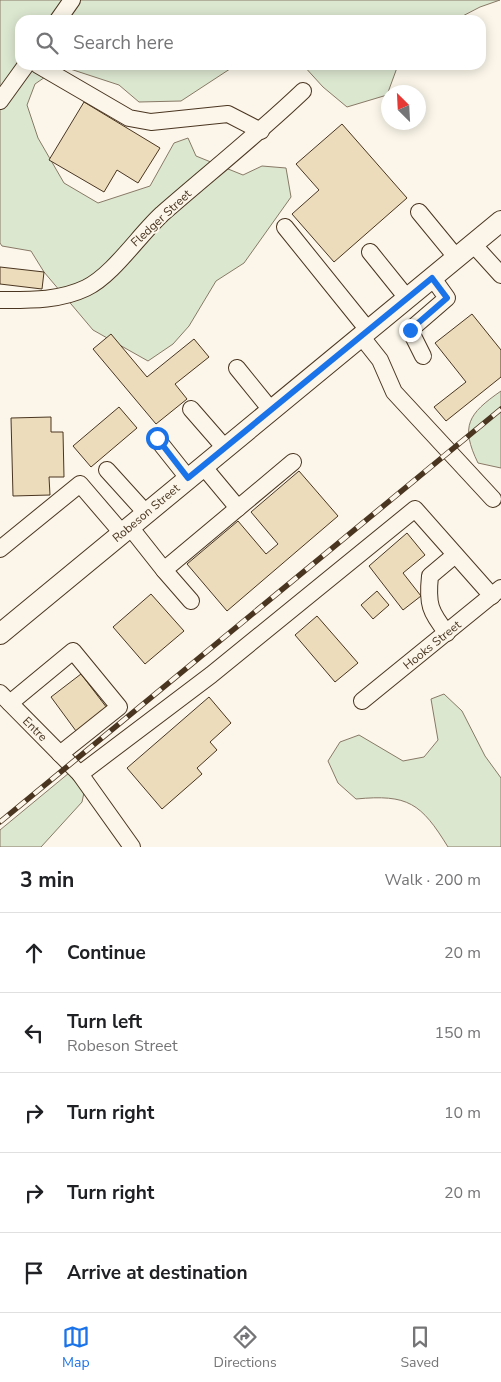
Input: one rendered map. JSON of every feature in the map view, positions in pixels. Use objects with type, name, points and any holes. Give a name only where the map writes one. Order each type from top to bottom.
[{"type":"main road","name":"Robeson Street","points":[[0,634],[501,220]]},
{"type":"street","points":[[62,15],[72,0]]},
{"type":"street","points":[[0,101],[22,70]]},
{"type":"street","points":[[47,70],[129,118],[150,122],[228,114],[261,131]]},
{"type":"street","name":"Fledger Street","points":[[0,300],[38,300],[56,297],[78,291],[99,280],[161,215],[261,131],[303,91]]},
{"type":"street","points":[[419,212],[456,257]]},
{"type":"street","points":[[285,227],[364,333],[380,360],[394,392],[493,499]]},
{"type":"street","points":[[473,244],[501,275]]},
{"type":"street","points":[[370,252],[407,298]]},
{"type":"street","points":[[424,356],[410,330],[447,298],[432,278]]},
{"type":"street","points":[[237,368],[271,410]]},
{"type":"street","points":[[191,409],[225,448]]},
{"type":"street","points":[[157,438],[238,508]]},
{"type":"street","points":[[164,570],[293,462]]},
{"type":"street","points":[[107,470],[146,513]]},
{"type":"street","points":[[0,549],[80,484],[164,570],[191,601]]},
{"type":"street","points":[[70,764],[211,676],[415,509],[456,555],[496,592]]},
{"type":"street","points":[[447,633],[432,615],[428,598],[430,576],[456,555]]},
{"type":"street","name":"Hooks Street","points":[[362,701],[496,592]]},
{"type":"street","points":[[5,698],[73,651],[120,707],[70,764]]},
{"type":"street","name":"Entre","points":[[5,698],[70,764],[132,847]]},
{"type":"green space","points":[[0,0],[500,0],[465,15],[15,15],[15,70],[55,70],[35,84],[27,105],[38,138],[64,183],[98,203],[150,186],[174,143],[188,138],[196,156],[243,175],[262,166],[286,168],[291,197],[244,263],[216,281],[189,326],[173,344],[148,361],[93,330],[44,272],[31,251],[2,246],[0,243]]},
{"type":"green space","points":[[73,70],[228,70],[181,101],[139,102],[119,85]]},
{"type":"green space","points":[[308,70],[396,70],[391,85],[381,85],[381,97],[347,107],[323,87]]},
{"type":"green space","points":[[501,391],[501,468],[478,463],[469,439],[469,430],[474,414]]},
{"type":"green space","points":[[444,694],[462,711],[485,756],[501,778],[501,847],[448,847],[430,820],[411,805],[401,800],[389,798],[356,799],[338,783],[328,761],[340,742],[359,735],[403,761],[424,757],[438,740],[431,699]]},
{"type":"green space","points":[[69,773],[85,788],[82,802],[41,847],[0,847],[0,830]]},
{"type":"building","points":[[84,102],[160,148],[138,183],[117,170],[104,192],[49,160]]},
{"type":"building","points":[[342,124],[407,198],[334,262],[292,214],[319,190],[296,164]]},
{"type":"building","points":[[0,267],[44,272],[42,289],[0,284]]},
{"type":"building","points":[[472,314],[501,350],[501,377],[446,421],[434,407],[466,382],[435,343]]},
{"type":"building","points":[[111,334],[147,377],[194,339],[209,357],[175,384],[187,399],[156,424],[93,349]]},
{"type":"building","points":[[119,407],[137,428],[91,467],[73,446]]},
{"type":"building","points":[[51,417],[51,432],[63,432],[64,477],[49,477],[50,495],[13,496],[11,418]]},
{"type":"building","points":[[299,471],[338,516],[227,611],[187,564],[238,521],[266,554],[278,544],[251,512]]},
{"type":"building","points":[[407,533],[425,555],[403,573],[421,596],[403,610],[369,566]]},
{"type":"building","points":[[377,591],[389,605],[373,619],[361,605]]},
{"type":"building","points":[[151,594],[184,631],[145,664],[113,627]]},
{"type":"building","points":[[317,616],[358,663],[335,682],[295,635]]},
{"type":"building","points":[[81,674],[107,708],[76,731],[51,697]]},
{"type":"building","points":[[209,697],[231,723],[210,742],[217,750],[197,768],[202,774],[162,809],[127,768]]},
{"type":"railway","points":[[0,822],[501,409]]},
{"type":"route","points":[[157,438],[188,478],[432,278],[447,298],[410,330]]}]
